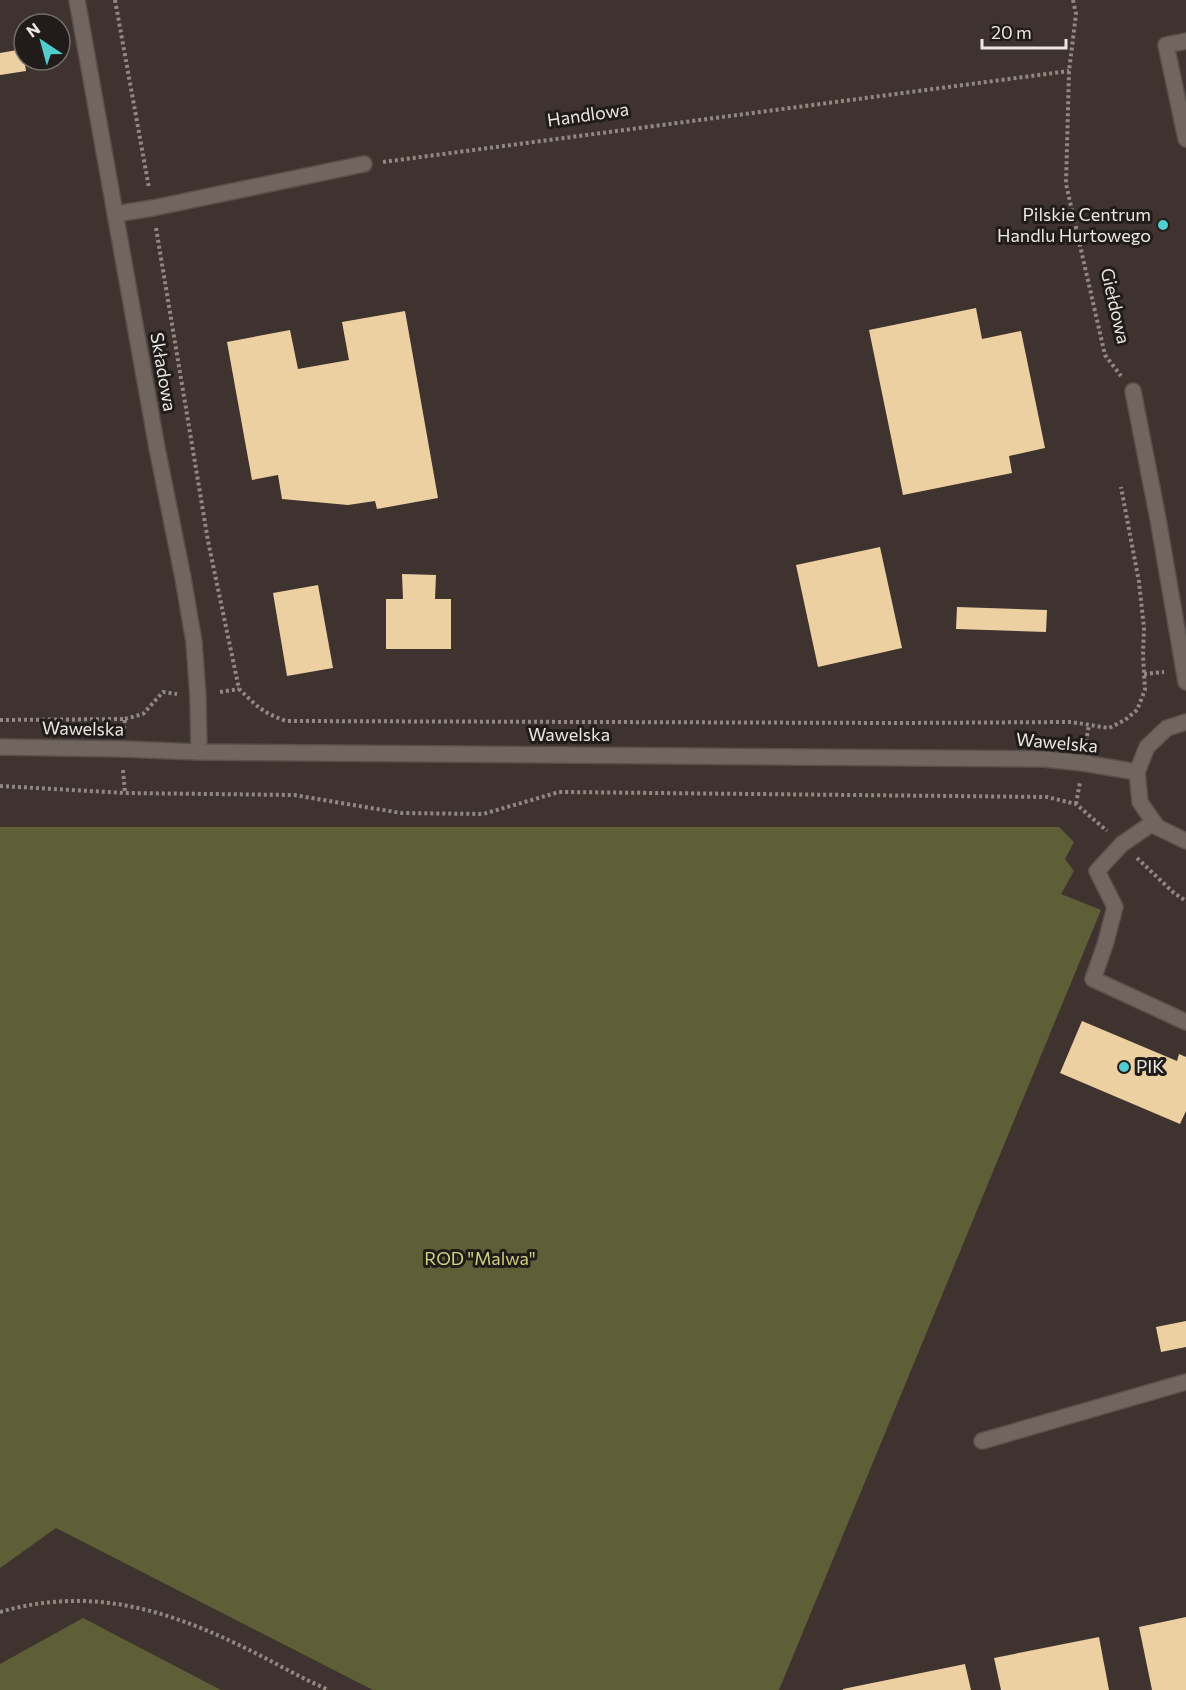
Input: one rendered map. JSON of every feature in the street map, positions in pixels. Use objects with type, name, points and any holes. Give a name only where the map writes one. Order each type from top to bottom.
[{"type":"street","name":"Składowa","points":[[77,0],[190,621],[197,686],[199,752]]},
{"type":"street","points":[[1186,41],[1166,45],[1186,139]]},
{"type":"street","points":[[115,214],[364,164]]},
{"type":"street","points":[[1133,391],[1186,681]]},
{"type":"street","points":[[1186,722],[1167,728],[1147,747],[1137,772],[1140,802],[1157,827],[1186,841]]},
{"type":"street","name":"Wawelska","points":[[0,747],[199,752],[1021,759],[1083,763],[1137,772]]},
{"type":"street","points":[[1154,822],[1122,844],[1097,871],[1115,907],[1093,979],[1186,1022]]},
{"type":"street","points":[[982,1441],[1186,1382]]},
{"type":"path","points":[[115,0],[153,208],[208,541],[239,688],[254,705],[271,716],[286,721],[1071,722],[1109,728],[1125,720],[1137,710],[1145,690],[1144,628],[1121,487]]},
{"type":"path","name":"Giełdowa","points":[[1073,0],[1076,14],[1069,71],[1066,184],[1105,355],[1133,391]]},
{"type":"path","name":"Handlowa","points":[[364,164],[1069,71]]},
{"type":"path","points":[[0,786],[125,793],[294,795],[401,813],[483,814],[559,792],[1047,797],[1076,804],[1174,893],[1186,901]]},
{"type":"path","points":[[0,1612],[53,1601],[85,1601],[150,1610],[193,1624],[329,1690]]},
{"type":"green space","name":"ROD \"Malwa\"","points":[[0,827],[1059,827],[1074,842],[1065,859],[1074,871],[1061,894],[1101,910],[779,1690],[373,1690],[56,1528],[0,1568]]},
{"type":"green space","points":[[83,1618],[221,1690],[0,1690],[0,1664]]},
{"type":"building","points":[[12,51],[12,72],[20,72],[0,75],[0,53]]},
{"type":"building","points":[[976,308],[982,339],[1021,331],[1045,448],[1009,456],[1012,473],[903,495],[869,330]]},
{"type":"building","points":[[405,311],[438,498],[377,509],[375,501],[348,505],[282,499],[278,475],[252,480],[227,342],[290,330],[298,369],[349,360],[342,322]]},
{"type":"building","points":[[880,547],[902,648],[818,667],[796,565]]},
{"type":"building","points":[[402,574],[436,575],[435,599],[451,599],[451,649],[386,649],[386,599],[403,599]]},
{"type":"building","points":[[318,585],[333,668],[287,676],[273,593]]},
{"type":"building","points":[[957,607],[1047,610],[1046,632],[956,629]]},
{"type":"building","name":"PIK","points":[[1082,1021],[1177,1061],[1179,1054],[1186,1057],[1186,1111],[1180,1124],[1060,1073]]},
{"type":"building","points":[[1186,1321],[1186,1347],[1161,1352],[1156,1327]]},
{"type":"building","points":[[1186,1617],[1186,1690],[1152,1690],[1139,1627]]},
{"type":"building","points":[[1099,1637],[1109,1690],[1001,1690],[994,1658]]},
{"type":"building","points":[[965,1664],[971,1690],[843,1690],[843,1689]]},
{"type":"place","name":"Pilskie Centrum Handlu Hurtowego","points":[[1163,225]]},
{"type":"place","name":"PIK","points":[[1124,1067]]}]
